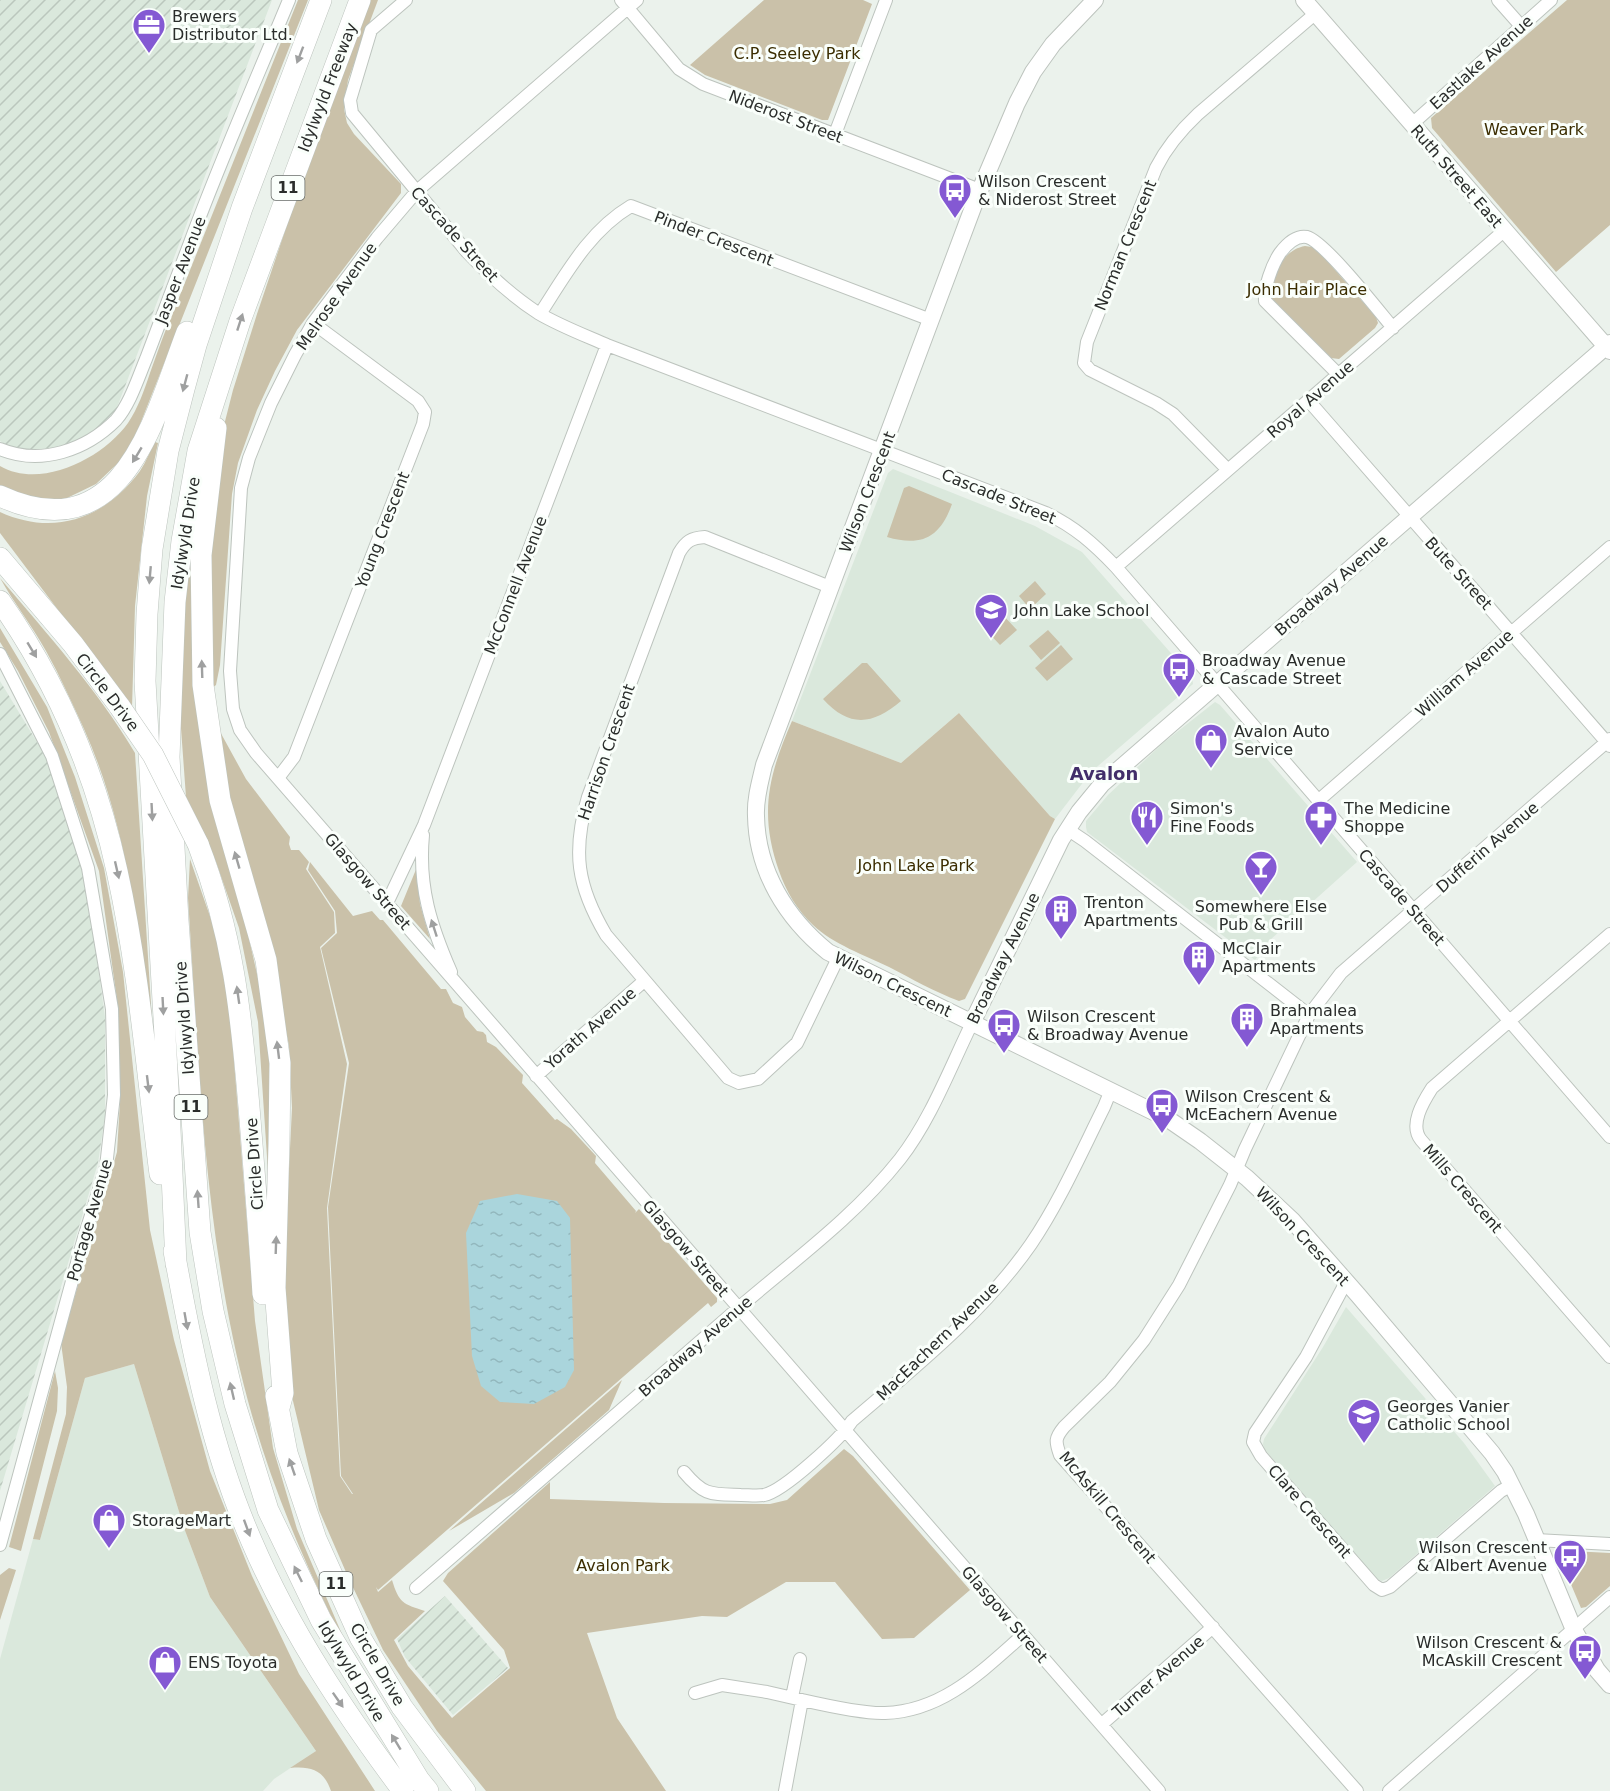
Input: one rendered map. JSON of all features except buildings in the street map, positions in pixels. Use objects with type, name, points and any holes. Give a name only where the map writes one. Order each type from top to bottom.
[{"type":"highway","name":"11","points":[[242,208],[321,0]]},
{"type":"highway","name":"Idylwyld Freeway","points":[[222,378],[265,250],[360,0]]},
{"type":"highway","points":[[0,496],[20,505],[48,510],[77,506],[99,496],[128,470],[155,418],[211,269],[242,208]]},
{"type":"highway","name":"Idylwyld Drive","points":[[176,1264],[145,681],[147,614],[152,549],[168,451],[196,345],[242,208]]},
{"type":"highway","points":[[222,378],[201,555],[203,685],[220,800],[266,960],[280,1063],[275,1288],[283,1393],[279,1408]]},
{"type":"highway","name":"Idylwyld Drive","points":[[222,378],[198,451],[182,541],[171,670],[169,757],[178,920],[201,1232],[213,1311],[235,1404],[268,1510],[321,1620],[428,1791]]},
{"type":"highway","points":[[0,542],[35,598]]},
{"type":"highway","name":"Circle Drive","points":[[0,558],[35,598],[120,707],[153,755],[198,844],[221,912],[238,993],[254,1164],[267,1356],[287,1453],[316,1539],[360,1637],[402,1707],[465,1791]]},
{"type":"highway","name":"11","points":[[0,601],[45,673],[71,727],[87,768],[117,870],[135,979],[161,1186],[192,1353],[221,1458],[251,1542],[286,1612],[332,1692],[403,1791]]},
{"type":"highway","points":[[429,1743],[476,1791]]},
{"type":"street","name":"Jasper Avenue","points":[[0,448],[28,455],[50,455],[71,450],[95,439],[118,418],[132,392],[289,0]]},
{"type":"street","name":"Cascade Street","points":[[406,0],[371,30],[350,100],[352,113],[467,252],[488,274],[511,294],[540,314],[607,345],[1046,513],[1069,524],[1087,538],[1116,567],[1610,1137]]},
{"type":"street","points":[[835,134],[886,0]]},
{"type":"street","name":"Wilson Crescent","points":[[1095,0],[1053,44],[1033,72],[1017,103],[980,190],[764,765],[757,796],[756,814],[758,840],[765,867],[777,894],[794,920],[813,940],[838,958],[1176,1123],[1236,1169],[1292,1220],[1473,1428],[1499,1462],[1512,1485],[1574,1630],[1597,1670],[1610,1685]]},
{"type":"street","name":"Ruth Street East","points":[[1304,0],[1609,347]]},
{"type":"street","points":[[1498,0],[1521,26]]},
{"type":"street","name":"Eastlake Avenue","points":[[1412,124],[1551,0]]},
{"type":"street","name":"Niderost Street","points":[[629,3],[679,69],[703,84],[980,190]]},
{"type":"street","name":"Melrose Avenue","points":[[240,730],[233,709],[230,671],[241,488],[249,458],[271,403],[295,355],[314,323],[377,238],[417,191],[629,3]]},
{"type":"street","name":"Norman Crescent","points":[[1228,470],[1173,414],[1090,370],[1084,363],[1084,356],[1100,309],[1156,168],[1166,149],[1180,131],[1198,114],[1316,13]]},
{"type":"street","name":"Pinder Crescent","points":[[540,314],[595,234],[631,206],[931,320]]},
{"type":"street","name":"Royal Avenue","points":[[1116,567],[1505,230]]},
{"type":"street","points":[[1338,374],[1265,301],[1265,293],[1278,256],[1289,243],[1305,237],[1322,246],[1393,328]]},
{"type":"street","name":"Young Crescent","points":[[278,778],[294,757],[423,424],[425,412],[418,401],[314,323]]},
{"type":"street","name":"McConnell Avenue","points":[[387,903],[424,825],[607,345]]},
{"type":"street","name":"Broadway Avenue","points":[[416,1588],[873,1191],[901,1157],[926,1117],[1068,829],[1102,784],[1609,347]]},
{"type":"street","name":"Bute Street","points":[[1308,400],[1609,742]]},
{"type":"street","name":"Harrison Crescent","points":[[830,586],[705,537],[693,538],[686,542],[679,553],[588,797],[580,822],[578,852],[582,881],[594,914],[606,935],[728,1078],[738,1083],[758,1079],[797,1043],[838,958]]},
{"type":"street","name":"William Avenue","points":[[1319,800],[1610,547]]},
{"type":"street","name":"Portage Avenue","points":[[0,654],[52,756],[88,868],[112,1009],[114,1095],[106,1167],[83,1241],[0,1545]]},
{"type":"street","name":"Glasgow Street","points":[[240,730],[256,753],[1159,1791]]},
{"type":"street","name":"Dufferin Avenue","points":[[1236,1169],[1309,1015],[1341,973],[1609,742]]},
{"type":"street","name":"McConnell Avenue","points":[[424,825],[421,864],[425,896],[434,932],[456,982]]},
{"type":"street","points":[[1068,829],[1309,1015]]},
{"type":"street","points":[[1509,1021],[1610,934]]},
{"type":"street","name":"Yorath Avenue","points":[[536,1076],[644,981]]},
{"type":"street","name":"Mills Crescent","points":[[1509,1021],[1432,1088],[1415,1127],[1416,1133],[1610,1357]]},
{"type":"street","name":"MacEachern Avenue","points":[[684,1472],[696,1487],[711,1494],[764,1495],[779,1489],[846,1431],[852,1421],[966,1320],[1031,1244],[1055,1205],[1111,1090]]},
{"type":"street","name":"McAskill Crescent","points":[[1236,1169],[1179,1285],[1144,1340],[1110,1382],[1064,1426],[1056,1442],[1060,1455],[1357,1791]]},
{"type":"street","name":"Clare Crescent","points":[[1346,1282],[1306,1357],[1255,1433],[1253,1442],[1261,1456],[1374,1585],[1382,1590],[1390,1587],[1501,1491],[1512,1485]]},
{"type":"street","points":[[1536,1539],[1610,1544]]},
{"type":"street","points":[[1389,1791],[1610,1597]]},
{"type":"street","name":"Turner Avenue","points":[[1102,1724],[1213,1627]]},
{"type":"street","points":[[695,1693],[722,1684],[883,1714],[907,1711],[932,1704],[952,1693],[1023,1635]]},
{"type":"street","points":[[785,1791],[800,1659]]},
{"type":"shaded area","points":[[0,0],[272,0],[116,410],[96,430],[77,442],[53,448],[31,450],[8,446],[0,441]]},
{"type":"shaded area","name":"John Lake School","points":[[893,469],[1035,526],[1082,552],[1192,677],[1193,684],[1091,772],[1055,819],[959,713],[901,763],[792,721],[888,473]]},
{"type":"shaded area","points":[[0,681],[46,757],[85,875],[105,1017],[105,1116],[98,1163],[0,1491]]},
{"type":"shaded area","points":[[1215,702],[1357,862],[1270,940],[1255,960],[1087,832],[1086,827],[1086,821],[1108,795],[1163,743]]},
{"type":"shaded area","name":"Georges Vanier Catholic School","points":[[1346,1307],[1464,1443],[1495,1486],[1389,1578],[1382,1581],[1375,1578],[1265,1450],[1263,1444]]},
{"type":"shaded area","points":[[134,1364],[184,1528],[210,1597],[316,1751],[274,1779],[263,1791],[0,1791],[0,1659],[33,1539],[40,1540],[85,1378]]},
{"type":"shaded area","points":[[445,1596],[508,1668],[453,1715],[405,1657],[397,1639]]},
{"type":"green space","points":[[298,0],[308,0],[135,437],[119,462],[96,484],[65,499],[35,502],[0,487],[0,466],[16,472],[34,474],[70,467],[103,448],[117,436],[132,417]]},
{"type":"green space","points":[[367,0],[378,0],[348,80],[344,109],[347,123],[354,134],[401,184],[401,193],[297,330],[257,410],[238,463],[232,494],[220,665],[216,685],[211,689],[209,578],[221,437],[257,314],[313,148]]},
{"type":"green space","name":"C.P. Seeley Park","points":[[764,0],[863,0],[872,4],[828,120],[822,120],[705,75],[690,65]]},
{"type":"green space","name":"Weaver Park","points":[[1567,0],[1610,0],[1610,225],[1556,272],[1432,128],[1431,118]]},
{"type":"green space","name":"John Hair Place","points":[[1305,246],[1312,247],[1322,255],[1376,317],[1378,323],[1339,359],[1331,358],[1271,300],[1272,283],[1279,266],[1290,253]]},
{"type":"green space","points":[[155,442],[158,443],[147,496],[135,606],[132,708],[0,533],[0,512],[40,523],[78,518],[95,511],[111,501],[140,471]]},
{"type":"green space","points":[[909,486],[952,504],[947,516],[942,525],[928,537],[910,541],[887,537],[904,488]]},
{"type":"green space","points":[[192,547],[242,908],[267,1018],[272,1052],[271,1217],[258,1022],[239,928],[216,862],[186,797],[179,701],[182,623]]},
{"type":"green space","points":[[0,578],[54,641],[105,707],[135,753],[152,1020],[128,872],[110,800],[98,764],[51,660]]},
{"type":"green space","points":[[1035,581],[1046,594],[1030,609],[1019,596]]},
{"type":"green space","points":[[1001,613],[1017,630],[1000,645],[984,628]]},
{"type":"green space","points":[[0,628],[47,707],[75,777],[104,868],[123,972],[150,1230],[174,1340],[210,1471],[252,1576],[299,1674],[375,1791],[331,1791],[325,1778],[316,1771],[290,1768],[316,1751],[210,1597],[184,1528],[134,1364],[85,1378],[40,1540],[33,1539],[66,1414],[67,1387],[61,1343],[117,1152],[120,1102],[117,1000],[99,871],[49,732],[18,671],[0,642]]},
{"type":"green space","points":[[1048,630],[1060,643],[1041,660],[1029,646]]},
{"type":"green space","points":[[1061,645],[1073,659],[1047,681],[1035,668]]},
{"type":"green space","points":[[862,663],[867,663],[901,701],[881,715],[861,720],[842,715],[823,699]]},
{"type":"green space","name":"John Lake Park","points":[[959,713],[1055,819],[965,999],[959,1001],[849,949],[813,925],[797,907],[782,878],[773,850],[768,813],[772,778],[792,721],[901,763]]},
{"type":"green space","name":"Avalon Park","points":[[218,728],[246,779],[290,837],[291,850],[299,850],[309,862],[306,869],[334,912],[335,933],[320,947],[347,1064],[327,1208],[340,1476],[352,1494],[341,1476],[328,1207],[349,1063],[321,948],[337,933],[335,911],[308,870],[310,862],[353,916],[372,911],[380,920],[383,920],[441,989],[446,989],[453,1003],[462,1007],[465,1017],[477,1031],[483,1032],[487,1042],[496,1047],[523,1075],[522,1083],[555,1120],[557,1119],[571,1129],[596,1156],[595,1163],[636,1211],[635,1213],[639,1209],[717,1298],[717,1302],[711,1307],[708,1303],[378,1590],[376,1587],[378,1592],[392,1580],[397,1594],[403,1601],[425,1611],[394,1640],[408,1666],[452,1718],[510,1668],[504,1650],[443,1581],[448,1573],[550,1482],[550,1499],[770,1504],[787,1500],[844,1449],[853,1456],[970,1590],[914,1638],[882,1639],[835,1582],[786,1582],[727,1617],[702,1616],[587,1633],[617,1718],[666,1791],[486,1791],[437,1731],[383,1650],[319,1510],[293,1401],[285,1352],[285,1250],[292,1108],[289,1046],[279,996],[230,804]]},
{"type":"green space","points":[[190,859],[212,922],[228,987],[255,1321],[273,1448],[297,1529],[350,1653],[292,1530],[268,1466],[248,1401],[233,1339],[213,1214],[200,1088],[188,898]]},
{"type":"green space","points":[[417,867],[420,904],[430,939],[401,906]]},
{"type":"green space","points":[[55,1371],[58,1388],[57,1411],[21,1551],[9,1547]]},
{"type":"green space","points":[[622,1380],[609,1410],[514,1493],[449,1531]]},
{"type":"green space","points":[[1571,1551],[1610,1553],[1610,1586],[1586,1607],[1581,1608],[1559,1556]]},
{"type":"green space","points":[[9,1568],[16,1570],[0,1620],[0,1575]]},
{"type":"water","points":[[517,1194],[557,1201],[570,1218],[574,1370],[565,1387],[534,1404],[500,1402],[481,1386],[472,1356],[466,1233],[480,1201]]},
{"type":"place","name":"Brewers Distributor Ltd.","points":[[149,54]]},
{"type":"place","name":"Wilson Crescent & Niderost Street","points":[[955,219]]},
{"type":"place","name":"John Lake School","points":[[991,639]]},
{"type":"place","name":"Broadway Avenue & Cascade Street","points":[[1179,698]]},
{"type":"place","name":"Avalon Auto Service","points":[[1211,769]]},
{"type":"place","name":"Simon's Fine Foods","points":[[1147,846]]},
{"type":"place","name":"The Medicine Shoppe","points":[[1321,846]]},
{"type":"place","name":"Somewhere Else Pub & Grill","points":[[1261,896]]},
{"type":"place","name":"Trenton Apartments","points":[[1061,940]]},
{"type":"place","name":"McClair Apartments","points":[[1199,986]]},
{"type":"place","name":"Brahmalea Apartments","points":[[1247,1048]]},
{"type":"place","name":"Wilson Crescent & Broadway Avenue","points":[[1004,1054]]},
{"type":"place","name":"Wilson Crescent & McEachern Avenue","points":[[1162,1134]]},
{"type":"place","name":"Georges Vanier Catholic School","points":[[1364,1444]]},
{"type":"place","name":"StorageMart","points":[[109,1549]]},
{"type":"place","name":"Wilson Crescent & Albert Avenue","points":[[1570,1585]]},
{"type":"place","name":"Wilson Crescent & McAskill Crescent","points":[[1585,1680]]},
{"type":"place","name":"ENS Toyota","points":[[165,1691]]},
{"type":"district","name":"Avalon","points":[[1104,774]]}]
